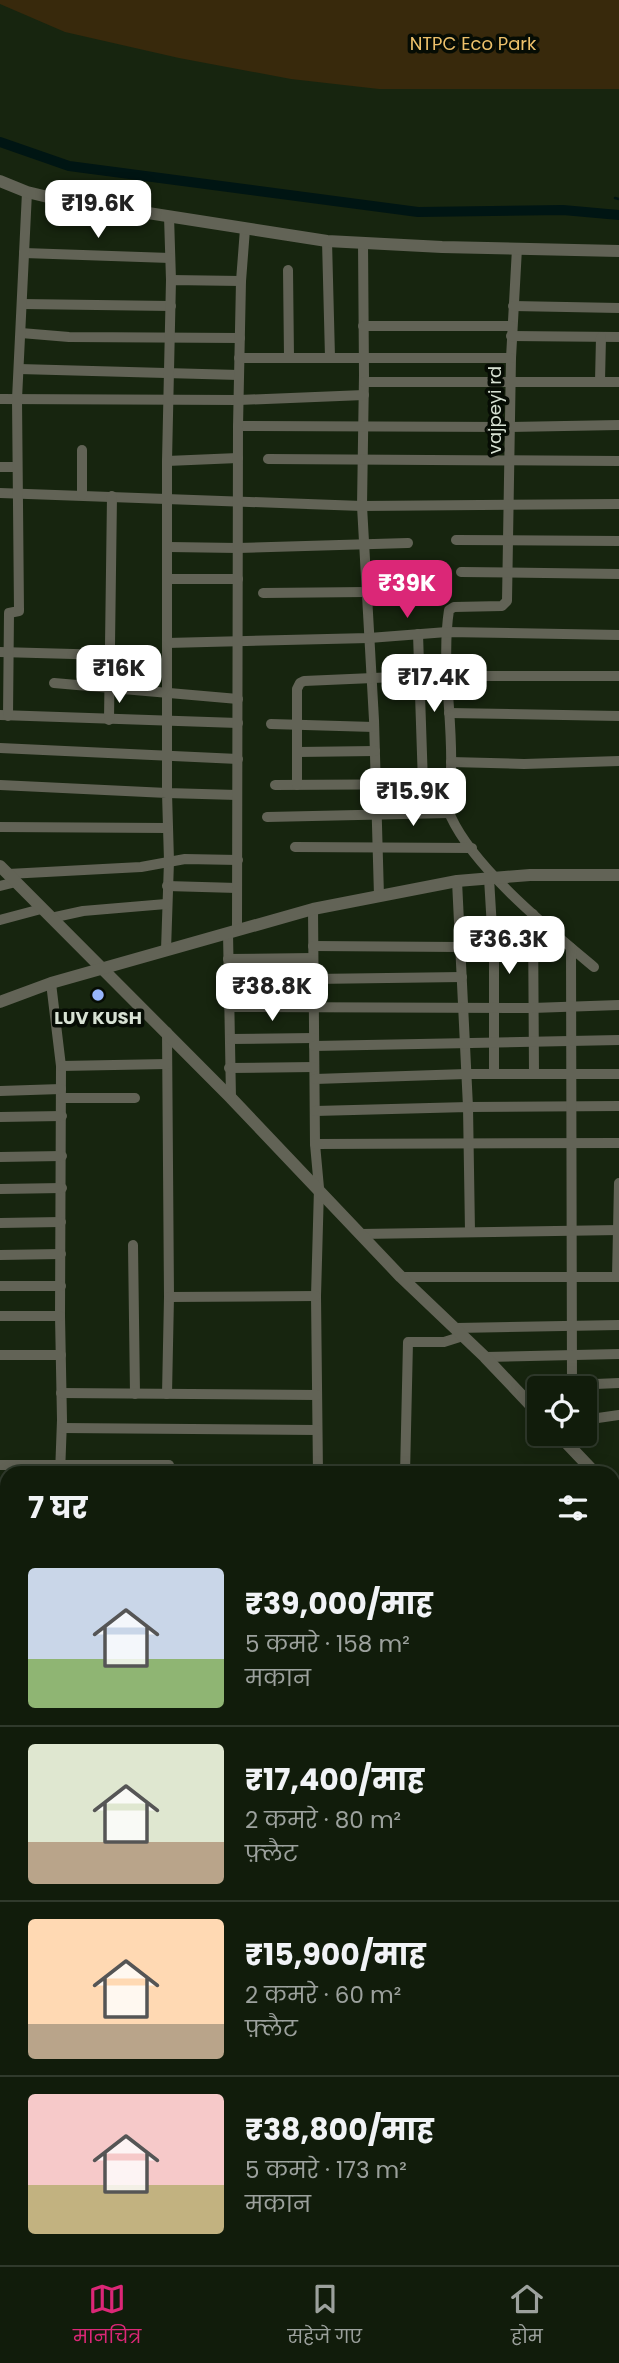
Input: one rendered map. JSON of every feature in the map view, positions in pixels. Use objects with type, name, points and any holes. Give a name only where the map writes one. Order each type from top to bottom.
[{"type":"street","points":[[0,181],[27,192],[327,241],[619,251]]},
{"type":"street","points":[[27,192],[17,399],[19,611],[9,613],[4,715],[238,723]]},
{"type":"street","points":[[166,950],[169,861],[167,461],[170,216]]},
{"type":"street","points":[[231,1098],[228,959],[238,860],[238,426],[241,281],[245,229]]},
{"type":"street","points":[[327,241],[330,357]]},
{"type":"street","points":[[363,242],[362,506],[372,677],[379,896]]},
{"type":"street","name":"vajpeyi rd","points":[[447,632],[450,608],[505,606],[507,601],[510,358],[517,248]]},
{"type":"street","points":[[24,253],[170,258]]},
{"type":"street","points":[[288,270],[289,357]]},
{"type":"street","points":[[171,280],[241,281]]},
{"type":"street","points":[[22,304],[170,306]]},
{"type":"street","points":[[513,306],[619,308]]},
{"type":"street","points":[[363,326],[619,337]]},
{"type":"street","points":[[21,333],[58,337],[240,338]]},
{"type":"street","points":[[600,381],[601,337]]},
{"type":"street","points":[[239,358],[510,358]]},
{"type":"street","points":[[19,369],[239,374]]},
{"type":"street","points":[[364,382],[619,382]]},
{"type":"street","points":[[0,399],[239,400],[364,396]]},
{"type":"street","points":[[238,426],[619,425]]},
{"type":"street","points":[[82,450],[82,495]]},
{"type":"street","points":[[167,461],[238,458]]},
{"type":"street","points":[[268,459],[619,461]]},
{"type":"street","points":[[0,467],[17,467]]},
{"type":"street","points":[[0,493],[362,506],[619,504]]},
{"type":"street","points":[[109,720],[112,496]]},
{"type":"street","points":[[456,540],[619,541]]},
{"type":"street","points":[[169,547],[238,548],[408,543]]},
{"type":"street","points":[[461,572],[619,574]]},
{"type":"street","points":[[168,579],[238,579]]},
{"type":"street","points":[[263,593],[367,592]]},
{"type":"street","points":[[167,643],[369,638],[447,632],[619,635]]},
{"type":"street","points":[[447,632],[451,762],[449,813],[492,878],[594,967]]},
{"type":"street","points":[[418,634],[423,784]]},
{"type":"street","points":[[5,652],[110,655]]},
{"type":"street","points":[[297,785],[296,688],[300,682],[419,676],[619,676]]},
{"type":"street","points":[[54,683],[238,699]]},
{"type":"street","points":[[449,713],[619,716]]},
{"type":"street","points":[[271,724],[374,727]]},
{"type":"street","points":[[0,748],[238,759]]},
{"type":"street","points":[[298,752],[375,751]]},
{"type":"street","points":[[451,762],[524,764],[619,761]]},
{"type":"street","points":[[275,785],[450,784]]},
{"type":"street","points":[[0,785],[237,795]]},
{"type":"street","points":[[267,817],[449,813]]},
{"type":"street","points":[[0,827],[167,828]]},
{"type":"street","points":[[295,847],[471,848]]},
{"type":"street","points":[[8,874],[141,867],[169,861],[238,860]]},
{"type":"street","points":[[0,886],[8,874]]},
{"type":"street","points":[[8,874],[167,1032],[401,1277],[527,1401]]},
{"type":"street","points":[[0,1002],[51,984],[313,909],[457,881],[530,875],[619,875]]},
{"type":"street","points":[[492,878],[494,1074]]},
{"type":"street","points":[[457,881],[468,1107],[470,1232]]},
{"type":"street","points":[[167,886],[237,888]]},
{"type":"street","points":[[0,920],[46,913],[166,904]]},
{"type":"street","points":[[313,909],[315,1144],[318,1188],[317,1466]]},
{"type":"street","points":[[533,914],[534,1074]]},
{"type":"street","points":[[313,946],[460,947]]},
{"type":"street","points":[[571,948],[572,1376]]},
{"type":"street","points":[[228,959],[313,958]]},
{"type":"street","points":[[313,979],[462,976]]},
{"type":"street","points":[[51,984],[61,1066],[61,1466]]},
{"type":"street","points":[[229,1007],[532,1008],[619,1005]]},
{"type":"street","points":[[167,1032],[167,1394]]},
{"type":"street","points":[[230,1039],[314,1042],[619,1040]]},
{"type":"street","points":[[61,1066],[167,1064]]},
{"type":"street","points":[[229,1068],[314,1067]]},
{"type":"street","points":[[315,1079],[466,1074],[619,1074]]},
{"type":"street","points":[[0,1091],[135,1098]]},
{"type":"street","points":[[315,1111],[619,1106]]},
{"type":"street","points":[[0,1117],[62,1116]]},
{"type":"street","points":[[315,1144],[619,1143]]},
{"type":"street","points":[[0,1157],[62,1156]]},
{"type":"street","points":[[401,1277],[618,1277],[619,1183]]},
{"type":"street","points":[[0,1189],[62,1188]]},
{"type":"street","points":[[0,1223],[61,1222]]},
{"type":"street","points":[[360,1234],[618,1230]]},
{"type":"street","points":[[133,1245],[135,1394]]},
{"type":"street","points":[[0,1255],[61,1254]]},
{"type":"street","points":[[0,1286],[61,1286]]},
{"type":"street","points":[[169,1297],[316,1296]]},
{"type":"street","points":[[0,1316],[60,1316]]},
{"type":"street","points":[[405,1466],[408,1342],[444,1342],[459,1332],[572,1324],[619,1325]]},
{"type":"street","points":[[485,1357],[619,1354]]},
{"type":"street","points":[[0,1355],[61,1355]]},
{"type":"street","points":[[597,1384],[619,1383]]},
{"type":"street","points":[[61,1393],[317,1395]]},
{"type":"street","points":[[597,1419],[601,1416],[619,1415]]},
{"type":"street","points":[[62,1429],[317,1430]]},
{"type":"street","points":[[569,1446],[588,1466]]},
{"type":"street","points":[[573,1446],[573,1450]]},
{"type":"street","points":[[142,1466],[169,1465]]},
{"type":"green space","name":"NTPC Eco Park","points":[[0,0],[619,0],[619,89],[379,89],[291,79],[179,58],[65,32],[0,4]]},
{"type":"waterway","points":[[0,142],[69,166],[418,212],[563,210],[619,215]]},
{"type":"waterway","points":[[615,198],[619,199]]},
{"type":"place","name":"LUV KUSH","points":[[98,995]]}]
